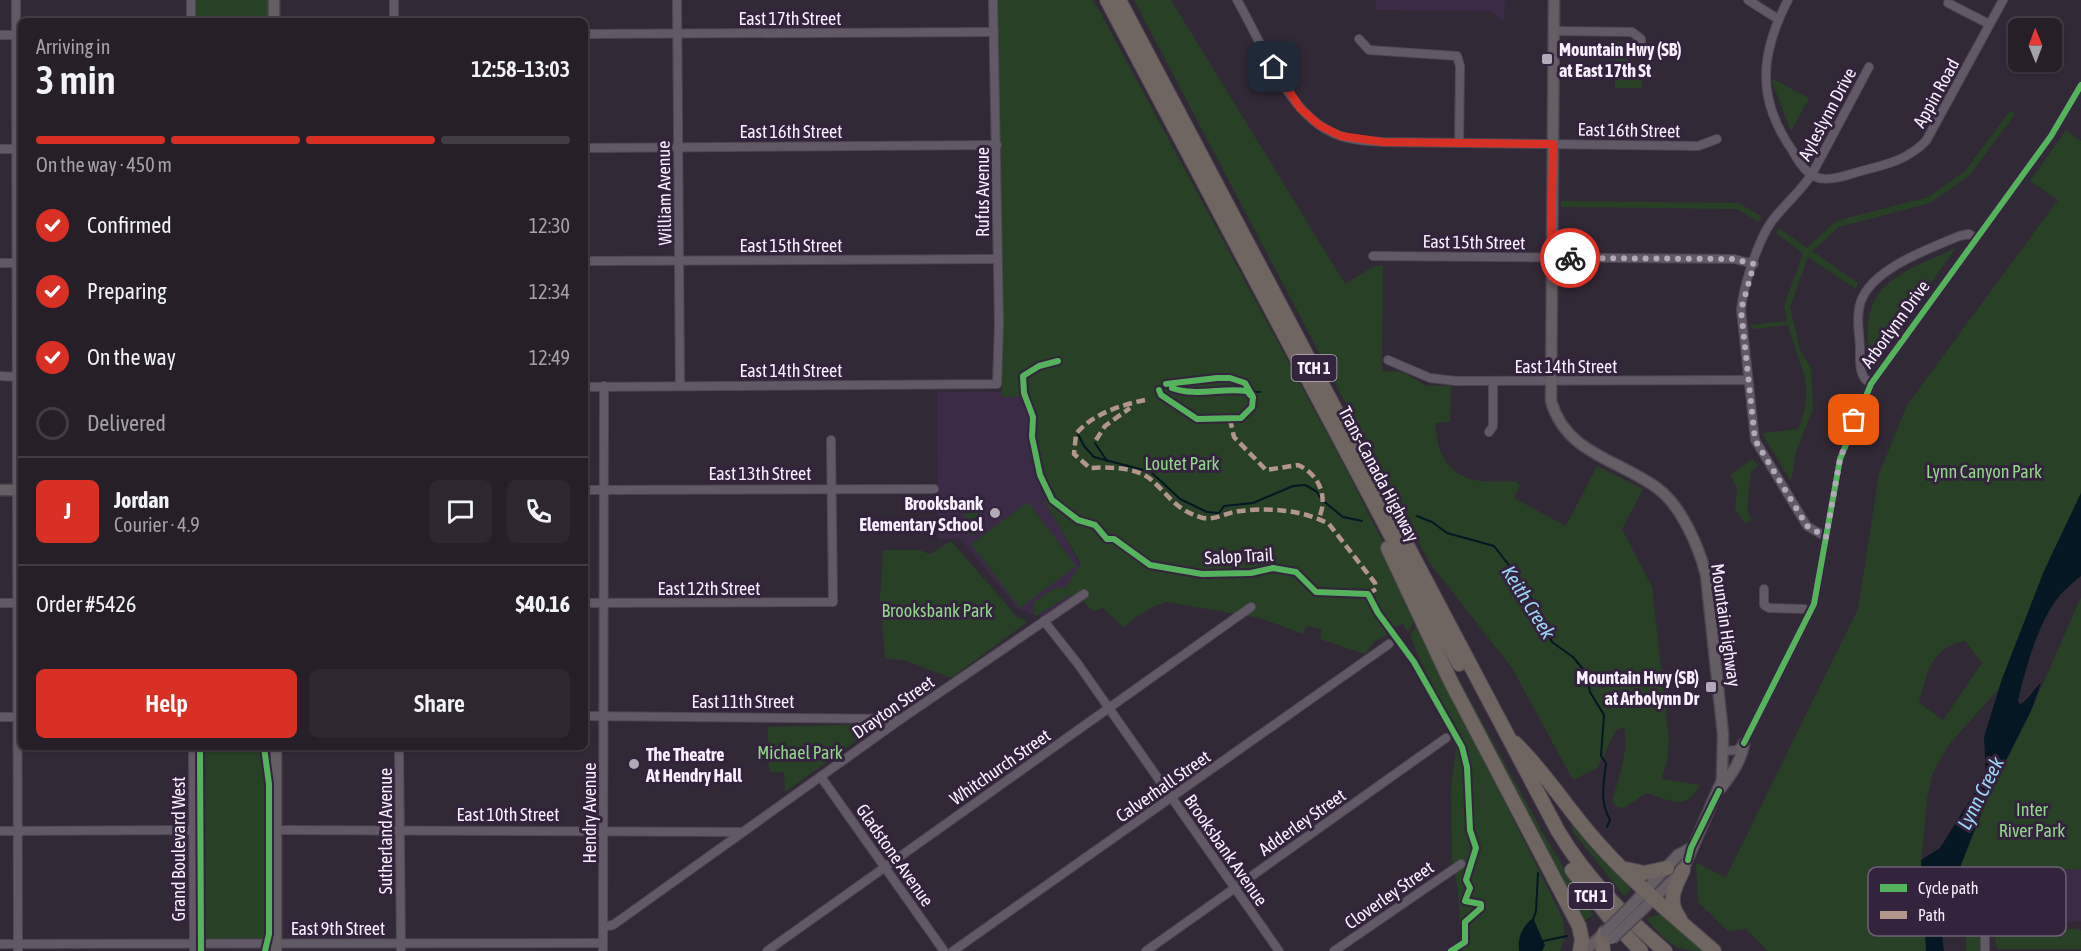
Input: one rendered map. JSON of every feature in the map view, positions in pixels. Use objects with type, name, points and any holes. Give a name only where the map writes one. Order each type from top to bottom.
[{"type":"highway","name":"Trans-Canada Highway","points":[[1107,0],[1550,835],[1592,898],[1641,951]]},
{"type":"highway","name":"Trans-Canada Highway","points":[[1119,0],[1558,831],[1584,872],[1659,946],[1669,951]]},
{"type":"highway","points":[[1362,479],[1370,509],[1451,682],[1579,926],[1580,951]]},
{"type":"highway","points":[[1508,736],[1534,761],[1579,821],[1621,866],[1649,895],[1714,951]]},
{"type":"highway","points":[[1621,866],[1635,873],[1668,868]]},
{"type":"highway","points":[[1683,870],[1675,885],[1672,899],[1675,913],[1683,923]]},
{"type":"highway","points":[[1601,950],[1609,935]]},
{"type":"main road","points":[[274,0],[274,18]]},
{"type":"main road","name":"Mountain Highway","points":[[1554,0],[1550,381],[1553,409],[1570,437],[1590,452],[1658,489],[1676,508],[1700,556],[1710,610],[1724,751],[1719,790],[1683,870],[1649,895],[1609,935],[1585,951]]},
{"type":"main road","points":[[0,490],[18,490]]},
{"type":"main road","points":[[1719,790],[1731,775],[1743,751],[1744,743]]},
{"type":"main road","points":[[276,750],[276,947]]},
{"type":"main road","name":"Mountain Highway","points":[[1649,895],[1678,855],[1691,848]]},
{"type":"street","points":[[16,0],[18,23]]},
{"type":"street","points":[[191,0],[191,18]]},
{"type":"street","points":[[394,0],[394,18]]},
{"type":"street","name":"William Avenue","points":[[677,0],[680,386]]},
{"type":"street","name":"Rufus Avenue","points":[[993,0],[997,145],[997,384]]},
{"type":"street","name":"East 16th Street","points":[[1237,0],[1300,108],[1329,132],[1359,140],[1459,143],[1698,146],[1718,139]]},
{"type":"street","points":[[1748,0],[1778,19]]},
{"type":"street","points":[[1788,0],[1778,19],[1769,49],[1764,83],[1788,145],[1812,174],[1803,188],[1769,226],[1754,264],[1741,310],[1752,428],[1758,448],[1807,526],[1826,537]]},
{"type":"street","name":"Appin Road","points":[[1812,174],[1823,179],[1841,176],[1894,162],[1913,153],[1930,135],[2003,0]]},
{"type":"street","points":[[1948,3],[1989,24]]},
{"type":"street","points":[[1554,31],[1632,32],[1641,39],[1641,53]]},
{"type":"street","name":"East 17th Street","points":[[588,34],[994,32]]},
{"type":"street","points":[[0,35],[18,35]]},
{"type":"street","points":[[1359,39],[1369,50],[1457,56],[1460,66],[1459,143]]},
{"type":"street","name":"Ayleslynn Drive","points":[[1812,174],[1869,67]]},
{"type":"street","name":"Arborlynn Drive","points":[[1744,743],[1810,612],[1817,593],[1840,459],[1871,384],[2051,136],[2080,90]]},
{"type":"street","name":"East 16th Street","points":[[588,148],[997,145]]},
{"type":"street","points":[[0,149],[18,149]]},
{"type":"street","points":[[1871,384],[1863,378],[1860,357],[1859,314],[1866,292],[1891,268],[1959,236],[1969,234],[1977,238]]},
{"type":"street","name":"East 15th Street","points":[[1373,256],[1734,259],[1754,264]]},
{"type":"street","name":"East 15th Street","points":[[588,261],[997,259]]},
{"type":"street","points":[[0,263],[18,263]]},
{"type":"street","points":[[18,320],[18,433]]},
{"type":"street","name":"East 14th Street","points":[[1388,360],[1430,378],[1493,382],[1748,380]]},
{"type":"street","points":[[0,376],[17,376]]},
{"type":"street","points":[[1489,432],[1493,426],[1493,382]]},
{"type":"street","name":"East 14th Street","points":[[588,387],[997,384]]},
{"type":"street","name":"Hendry Avenue","points":[[603,947],[604,386]]},
{"type":"street","points":[[831,440],[833,489]]},
{"type":"street","name":"East 12th Street","points":[[588,603],[833,602],[833,489]]},
{"type":"street","name":"East 13th Street","points":[[588,490],[934,489]]},
{"type":"street","points":[[1764,589],[1764,605],[1769,608],[1804,609],[1810,612]]},
{"type":"street","name":"Drayton Street","points":[[603,927],[613,926],[740,832],[821,777],[901,718],[1084,594]]},
{"type":"street","points":[[0,603],[18,603]]},
{"type":"street","name":"Whitchurch Street","points":[[767,951],[1251,607]]},
{"type":"street","name":"Brooksbank Avenue","points":[[1044,621],[1279,951]]},
{"type":"street","name":"Calverhall Street","points":[[953,951],[1389,644]]},
{"type":"street","name":"East 11th Street","points":[[588,716],[901,718]]},
{"type":"street","points":[[0,717],[18,717]]},
{"type":"street","name":"Adderley Street","points":[[1146,951],[1446,738]]},
{"type":"street","points":[[1724,751],[1737,750],[1744,743]]},
{"type":"street","points":[[18,947],[19,750]]},
{"type":"street","name":"Grand Boulevard West","points":[[193,750],[194,947]]},
{"type":"street","name":"Sutherland Avenue","points":[[399,750],[401,947]]},
{"type":"street","name":"Gladstone Avenue","points":[[821,777],[944,951]]},
{"type":"street","name":"East 10th Street","points":[[275,830],[604,829],[740,832]]},
{"type":"street","points":[[0,831],[193,830]]},
{"type":"street","name":"Cloverley Street","points":[[1334,951],[1461,864]]},
{"type":"street","points":[[1985,936],[1985,951]]},
{"type":"street","name":"East 9th Street","points":[[0,944],[18,947],[603,947]]},
{"type":"shaded area","points":[[1376,0],[1505,0],[1504,22],[1491,11],[1376,10]]},
{"type":"shaded area","name":"Brooksbank Elementary School","points":[[937,392],[1022,392],[1027,402],[1040,488],[1088,582],[1074,599],[1045,617],[1018,609],[961,539],[938,539]]},
{"type":"shaded area","points":[[2081,869],[2081,921],[2066,922],[2066,870]]},
{"type":"green space","points":[[195,0],[271,0],[271,18],[195,18]]},
{"type":"green space","name":"Loutet Park","points":[[992,0],[1092,0],[1099,10],[1346,469],[1380,537],[1421,605],[1421,619],[1414,621],[1408,632],[1403,624],[1385,630],[1387,635],[1375,641],[1365,654],[1320,639],[1322,629],[1306,626],[1303,634],[1260,618],[1167,602],[1150,608],[1123,627],[1103,608],[1093,611],[1079,597],[1070,595],[1036,616],[1034,615],[1034,602],[1053,589],[1066,587],[1081,564],[1045,502],[1042,464],[1035,438],[1030,396],[1002,397]]},
{"type":"green space","points":[[1134,0],[1171,0],[1345,284],[1374,266],[1383,266],[1382,371],[1403,372],[1427,386],[1451,386],[1450,422],[1435,423],[1439,448],[1448,465],[1464,477],[1474,480],[1516,481],[1520,486],[1514,498],[1566,526],[1597,466],[1643,489],[1622,529],[1652,587],[1669,741],[1667,762],[1661,779],[1700,785],[1689,799],[1677,802],[1646,793],[1624,808],[1617,807],[1612,801],[1624,755],[1624,727],[1616,730],[1597,768],[1573,780],[1512,668],[1429,562]]},
{"type":"green space","points":[[1615,42],[1626,42],[1628,60],[1642,67],[1642,88],[1615,88]]},
{"type":"green space","points":[[1773,79],[1809,98],[1791,131],[1772,82]]},
{"type":"green space","points":[[2010,111],[2015,114],[1969,176],[1930,203],[1839,227],[1812,251],[1858,283],[1856,289],[1808,257],[1790,307],[1800,350],[1811,368],[1813,409],[1796,451],[1791,482],[1762,433],[1798,429],[1806,399],[1804,376],[1788,325],[1752,329],[1751,325],[1787,321],[1784,306],[1803,253],[1776,233],[1779,228],[1807,248],[1836,221],[1928,197],[1965,171]]},
{"type":"green space","name":"Lynn Canyon Park","points":[[2066,130],[2081,141],[2081,493],[2044,571],[1998,690],[1950,743],[1933,772],[1927,799],[1921,867],[1868,867],[1868,936],[1926,936],[1926,951],[1768,951],[1746,929],[1728,931],[1698,902],[1696,863],[1726,877],[1858,609],[1879,474],[1907,405],[2058,200],[2030,181]],"holes":[[[1965,641],[1982,663],[1943,720],[1919,703],[1928,672],[1937,656],[1953,644]]]},
{"type":"green space","points":[[1561,201],[1739,203],[1762,217],[1758,222],[1737,209],[1561,207]]},
{"type":"green space","points":[[1956,248],[1870,366],[1868,323],[1871,307],[1879,294],[1900,275]]},
{"type":"green space","points":[[1753,459],[1758,466],[1751,471],[1747,510],[1752,520],[1745,524],[1735,508],[1737,488],[1730,475]]},
{"type":"green space","points":[[1028,502],[1076,566],[1020,608],[971,544]]},
{"type":"green space","points":[[965,506],[976,506],[985,524],[974,535],[968,535],[964,530]]},
{"type":"green space","name":"Brooksbank Park","points":[[951,541],[1018,618],[1025,619],[1026,623],[951,678],[904,660],[885,659],[880,597],[883,550],[919,550],[930,554]]},
{"type":"green space","name":"Inter River Park","points":[[2081,597],[2081,869],[1960,867],[1988,796],[2031,711]]},
{"type":"green space","points":[[1417,625],[1563,919],[1565,937],[1560,951],[1462,951],[1458,889],[1452,861],[1451,788],[1456,749],[1410,635]]},
{"type":"green space","points":[[1440,645],[1548,842],[1593,915],[1584,921]]},
{"type":"green space","name":"Michael Park","points":[[871,724],[877,726],[785,792],[784,772],[769,772],[768,727]]},
{"type":"green space","points":[[197,750],[270,750],[272,764],[270,938],[203,939],[197,935]]},
{"type":"green space","points":[[1568,816],[1630,884],[1630,890],[1624,896],[1574,833]]},
{"type":"green space","points":[[1663,914],[1704,951],[1677,947],[1665,939],[1646,919]]},
{"type":"green space","points":[[2066,929],[2081,931],[2081,949],[1997,949],[1994,936],[2066,936]]},
{"type":"green space","name":"Inter River Park","points":[[1966,936],[1980,936],[1980,951],[1966,951]]},
{"type":"water","name":"Lynn Creek","points":[[2081,493],[2081,576],[2067,587],[2052,605],[2039,631],[2018,701],[2020,704],[2026,700],[2041,683],[2031,711],[1988,796],[1960,867],[1921,867],[1921,860],[1940,848],[1986,774],[1984,737],[2002,679],[2044,571]]},
{"type":"water","points":[[1533,918],[1545,945],[1542,951],[1519,951],[1522,932]]},
{"type":"water","points":[[1925,936],[1942,936],[1944,951],[1926,951]]},
{"type":"waterway","points":[[1226,387],[1241,387],[1246,392]]},
{"type":"waterway","points":[[1249,392],[1260,392]]},
{"type":"waterway","name":"Keith Creek","points":[[1078,434],[1084,446],[1094,457],[1151,472],[1180,499],[1207,512],[1219,513],[1224,506],[1253,503],[1293,486],[1305,485],[1316,491],[1322,500],[1343,517],[1362,521]]},
{"type":"waterway","points":[[1095,443],[1107,461]]},
{"type":"waterway","name":"Keith Creek","points":[[1417,516],[1432,522],[1447,533],[1494,546],[1519,578],[1537,607],[1552,642],[1573,657],[1587,674],[1590,692],[1604,715],[1601,756],[1606,763],[1603,792],[1604,806],[1610,820],[1607,827]]},
{"type":"waterway","points":[[1533,920],[1536,911],[1538,873]]},
{"type":"waterway","points":[[1543,941],[1567,936]]},
{"type":"marked path","points":[[1145,400],[1117,408],[1090,421],[1076,434],[1074,454],[1090,468],[1121,468],[1143,474],[1178,506],[1203,518],[1215,518],[1246,510],[1283,510],[1307,515],[1329,524],[1375,583],[1376,589],[1368,594]]},
{"type":"marked path","points":[[1096,440],[1105,426],[1130,408]]},
{"type":"marked path","points":[[1230,419],[1234,437],[1266,470],[1298,465],[1312,475],[1322,495],[1322,510],[1319,518]]},
{"type":"cycle path","points":[[1744,743],[1814,604],[1840,459],[1871,384],[2051,136],[2081,85]]},
{"type":"cycle path","name":"Salop Trail","points":[[1058,361],[1039,366],[1023,376],[1024,393],[1033,417],[1032,437],[1040,475],[1052,500],[1078,520],[1095,525],[1107,539],[1114,539],[1150,565],[1202,574],[1251,573],[1273,568],[1296,572],[1316,592],[1368,594],[1378,613],[1414,662],[1462,747],[1467,767],[1470,830],[1476,848],[1466,880],[1470,888],[1465,901],[1481,904],[1481,908],[1465,922],[1465,942],[1451,951]]},
{"type":"cycle path","points":[[1159,390],[1161,395],[1197,419],[1241,418],[1252,407],[1253,397],[1245,383],[1230,378],[1166,384]]},
{"type":"cycle path","points":[[1172,388],[1190,392],[1238,390],[1247,391],[1250,395]]},
{"type":"cycle path","points":[[200,750],[201,951]]},
{"type":"cycle path","points":[[264,750],[269,784],[269,934],[265,951]]},
{"type":"cycle path","points":[[1688,860],[1691,848],[1719,791]]},
{"type":"way so far","points":[[1570,258],[1734,259],[1754,264],[1744,291],[1741,324],[1755,440],[1766,462],[1807,526],[1813,532],[1826,537],[1836,475],[1854,420]]},
{"type":"place","name":"Mountain Hwy (SB) at East 17th St","points":[[1547,59]]},
{"type":"place","name":"Brooksbank Elementary School","points":[[995,513]]},
{"type":"place","name":"Mountain Hwy (SB) at Arbolynn Dr","points":[[1711,687]]},
{"type":"place","name":"The Theatre At Hendry Hall","points":[[634,764]]},
{"type":"route","points":[[1274,67],[1300,108],[1329,132],[1341,136],[1383,142],[1553,144],[1551,257],[1570,258]]}]
